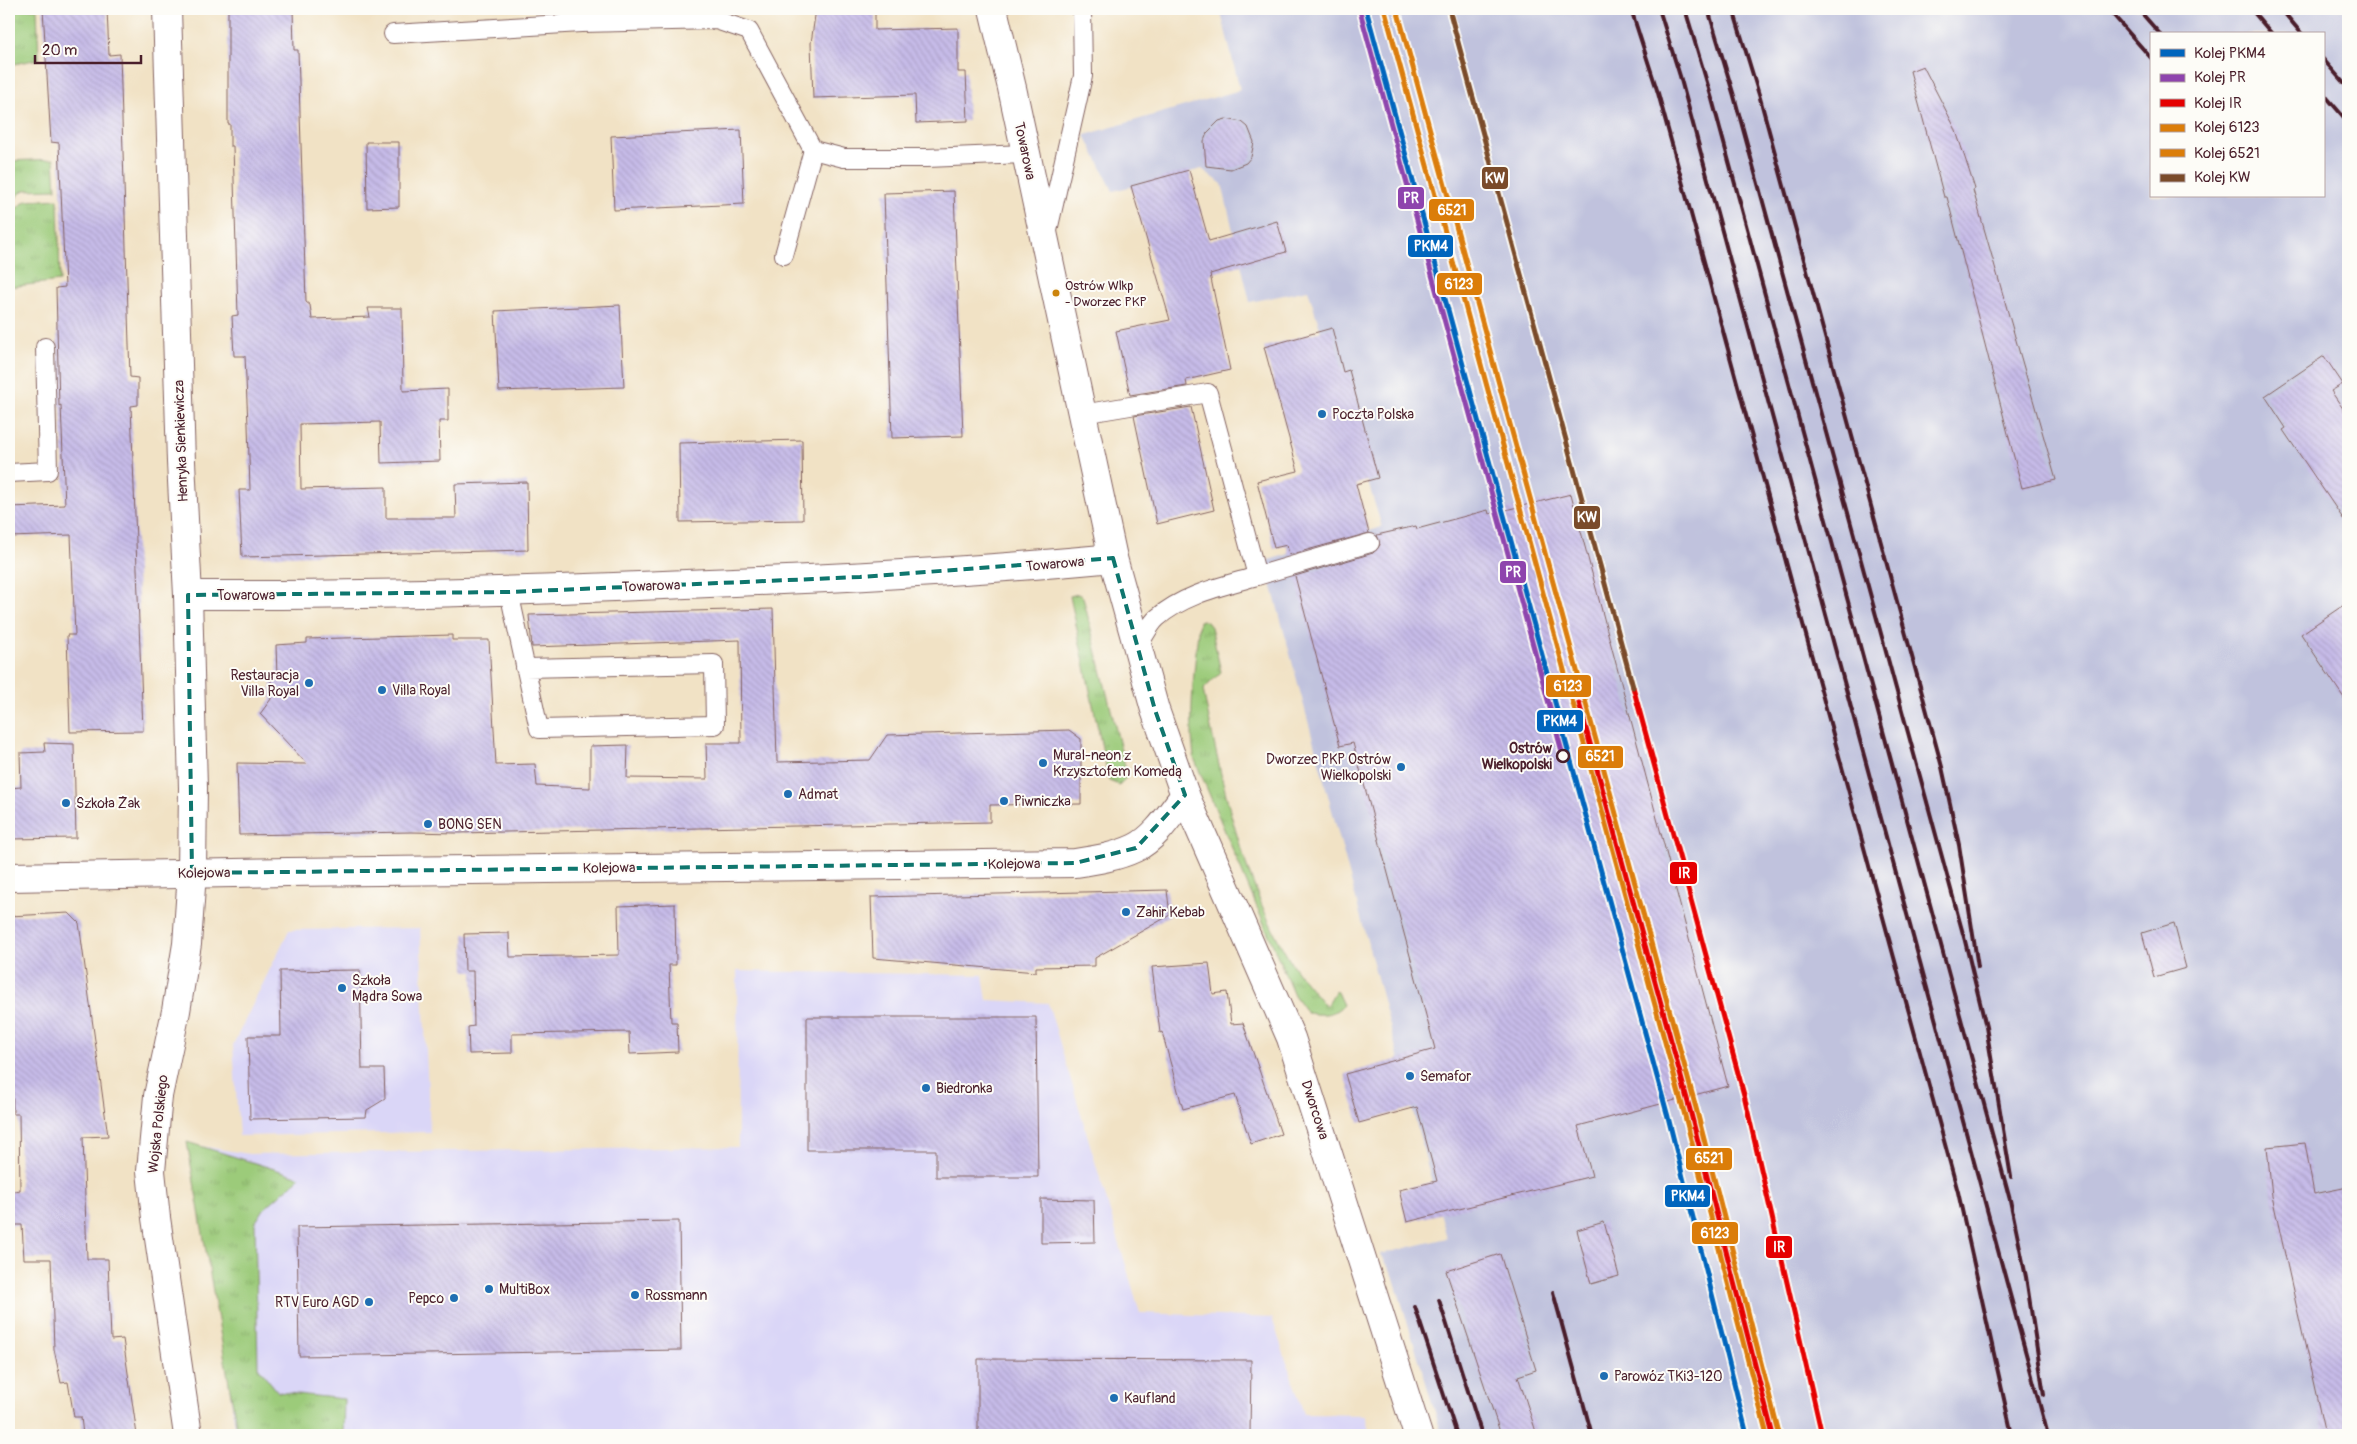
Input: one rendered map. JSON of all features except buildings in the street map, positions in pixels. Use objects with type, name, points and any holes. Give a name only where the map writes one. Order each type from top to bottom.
[{"type":"main road","name":"Henryka Sienkiewicza","points":[[167,9],[188,595],[193,788],[192,873]]},
{"type":"main road","name":"Towarowa","points":[[993,9],[1113,558],[1155,710],[1185,795]]},
{"type":"main road","name":"Towarowa","points":[[188,595],[509,592],[860,577],[1038,566],[1113,558]]},
{"type":"main road","name":"Kolejowa","points":[[9,877],[192,873],[1075,863],[1103,858],[1136,848],[1160,826],[1185,795]]},
{"type":"main road","name":"Dworcowa","points":[[1185,795],[1291,1038],[1418,1435]]},
{"type":"main road","name":"Wojska Polskiego","points":[[188,1435],[156,1218],[151,1171],[158,1096],[176,1012],[187,944],[192,873]]},
{"type":"lane","points":[[1045,242],[1083,76],[1082,9]]},
{"type":"lane","points":[[393,34],[581,23],[716,20],[749,31],[813,150],[784,255]]},
{"type":"lane","points":[[813,150],[844,158],[927,158],[1026,154]]},
{"type":"lane","points":[[9,472],[48,471],[45,347]]},
{"type":"lane","points":[[1082,414],[1208,393],[1257,576]]},
{"type":"lane","points":[[1137,647],[1157,618],[1182,602],[1207,591],[1370,543]]},
{"type":"lane","points":[[509,592],[525,668],[539,729],[715,725],[714,664],[525,668]]},
{"type":"highlighted area","points":[[1113,558],[1155,710],[1185,795],[1136,848],[1075,863],[192,873],[188,595],[509,592],[860,577]]},
{"type":"shaded area","points":[[1220,9],[2348,9],[2348,1435],[1442,1435],[1393,1275],[1381,1254],[1447,1238],[1265,561],[1382,527],[1308,290],[1250,302],[1222,184],[1202,169],[1113,191],[1085,135],[1240,90]]},
{"type":"shaded area","name":"Szkoła Mądra Sowa","points":[[420,928],[430,1132],[239,1136],[233,1045],[289,930]]},
{"type":"shaded area","points":[[737,971],[983,975],[987,1000],[1048,1003],[1140,1313],[1272,1318],[1304,1414],[1365,1415],[1370,1435],[236,1435],[195,1145],[249,1154],[738,1147]]},
{"type":"green space","points":[[9,9],[37,9],[39,59],[9,65]]},
{"type":"green space","points":[[54,159],[56,189],[24,190],[9,204],[9,161]]},
{"type":"green space","points":[[58,199],[60,281],[9,287],[9,214],[26,201]]},
{"type":"green space","points":[[1078,594],[1083,597],[1126,770],[1126,778],[1119,785],[1109,781],[1070,596]]},
{"type":"green space","points":[[1202,620],[1211,627],[1221,672],[1203,690],[1226,795],[1246,863],[1258,897],[1273,930],[1294,967],[1326,1007],[1336,990],[1343,1005],[1331,1013],[1307,1013],[1294,995],[1194,758],[1192,741],[1193,689],[1199,621]]},
{"type":"green space","points":[[187,1142],[300,1177],[264,1209],[255,1223],[258,1367],[278,1392],[344,1399],[343,1435],[238,1435]]},
{"type":"railway","points":[[1631,9],[1658,93],[1958,1192],[2012,1435]]},
{"type":"railway","points":[[1659,9],[1680,76],[2048,1435]]},
{"type":"railway","points":[[1685,9],[1712,99],[2010,1200],[2026,1277],[2044,1395]]},
{"type":"railway","points":[[1708,9],[1734,96],[1965,941],[1986,1027],[2011,1177]]},
{"type":"railway","points":[[1733,9],[1760,98],[1942,767],[1959,845],[1978,967]]},
{"type":"railway","points":[[2108,9],[2150,57]]},
{"type":"railway","points":[[2138,9],[2158,32]]},
{"type":"railway","points":[[2251,9],[2270,32]]},
{"type":"railway","points":[[2281,9],[2300,32]]},
{"type":"railway","points":[[2324,60],[2348,88]]},
{"type":"railway","points":[[2324,94],[2348,122]]},
{"type":"railway","points":[[1553,1292],[1592,1435]]},
{"type":"railway","points":[[1439,1300],[1482,1435]]},
{"type":"railway","points":[[1415,1307],[1457,1435]]},
{"type":"rail line","name":"PKM4","points":[[1366,9],[1668,1117],[1747,1435]]},
{"type":"rail line","name":"6521","points":[[1397,9],[1696,1108],[1779,1433]]},
{"type":"rail line","name":"KW","points":[[1449,9],[1633,687]]},
{"type":"rail line","name":"PR","points":[[1360,11],[1564,759]]},
{"type":"rail line","name":"6123","points":[[1385,11],[1684,1112],[1767,1435]]},
{"type":"rail line","name":"IR","points":[[1633,687],[1744,1095],[1822,1435]]},
{"type":"rail line","name":"IR","points":[[1579,703],[1690,1110],[1773,1435]]},
{"type":"place","name":"Ostrów Wlkp - Dworzec PKP","points":[[1056,293]]},
{"type":"place","name":"Poczta Polska","points":[[1322,414]]},
{"type":"place","name":"Restauracja Villa Royal","points":[[309,683]]},
{"type":"place","name":"Villa Royal","points":[[382,690]]},
{"type":"place","name":"Ostrów Wielkopolski","points":[[1563,756]]},
{"type":"place","name":"Mural-neon z Krzysztofem Komedą","points":[[1043,763]]},
{"type":"place","name":"Dworzec PKP Ostrów Wielkopolski","points":[[1401,767]]},
{"type":"place","name":"Admat","points":[[788,794]]},
{"type":"place","name":"Piwniczka","points":[[1004,801]]},
{"type":"place","name":"Szkoła Żak","points":[[66,803]]},
{"type":"place","name":"BONG SEN","points":[[428,824]]},
{"type":"place","name":"Zahir Kebab","points":[[1126,912]]},
{"type":"place","name":"Szkoła Mądra Sowa","points":[[342,988]]},
{"type":"place","name":"Semafor","points":[[1410,1076]]},
{"type":"place","name":"Biedronka","points":[[926,1088]]},
{"type":"place","name":"MultiBox","points":[[489,1289]]},
{"type":"place","name":"Rossmann","points":[[635,1295]]},
{"type":"place","name":"Pepco","points":[[454,1298]]},
{"type":"place","name":"RTV Euro AGD","points":[[369,1302]]},
{"type":"place","name":"Parowóz TKi3-120","points":[[1604,1376]]},
{"type":"place","name":"Kaufland","points":[[1114,1398]]}]
